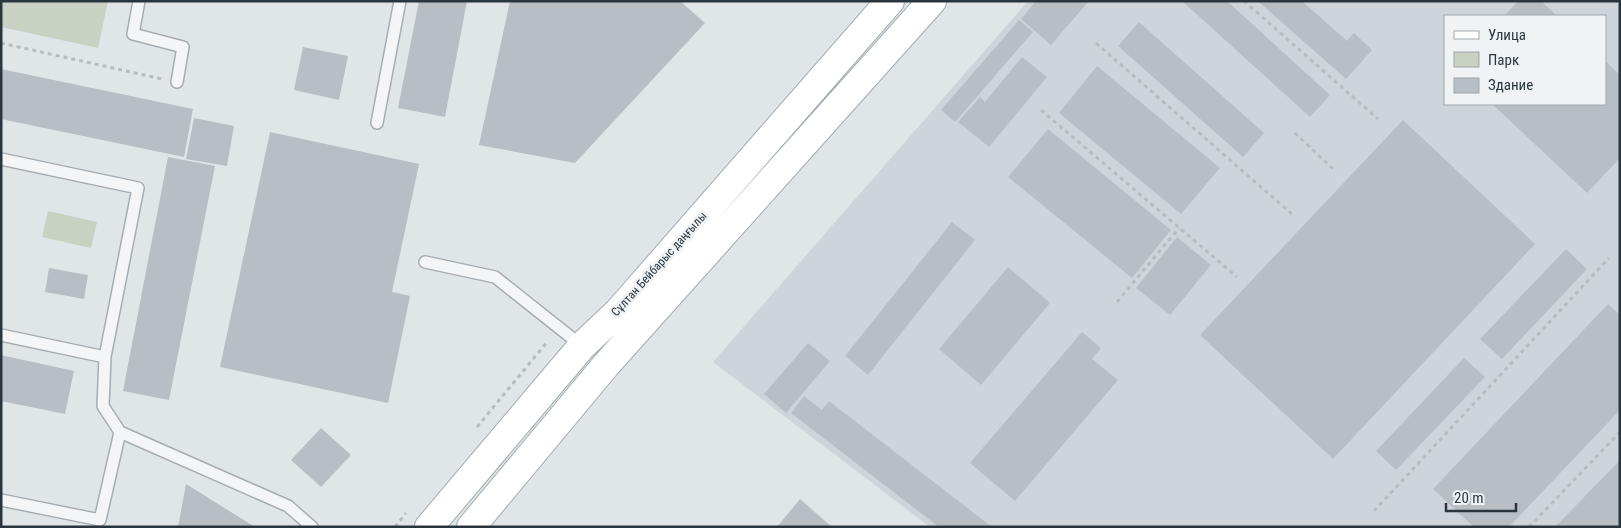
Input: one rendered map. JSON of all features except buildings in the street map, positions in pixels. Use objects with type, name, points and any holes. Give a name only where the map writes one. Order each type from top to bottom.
[{"type":"main road","name":"Сұлтан Бейбарыс даңғылы","points":[[429,527],[582,346],[618,312],[890,1]]},
{"type":"main road","points":[[471,527],[606,365],[932,1]]},
{"type":"lane","points":[[139,1],[133,34],[183,47],[177,82]]},
{"type":"lane","points":[[377,123],[400,1]]},
{"type":"lane","points":[[1,159],[138,188],[105,357],[103,406],[120,432],[288,506],[312,527]]},
{"type":"lane","points":[[425,262],[495,277],[582,346]]},
{"type":"lane","points":[[1,335],[105,357]]},
{"type":"lane","points":[[1,500],[100,520],[120,432]]},
{"type":"path","points":[[1244,1],[1378,119]]},
{"type":"path","points":[[1,43],[177,82]]},
{"type":"path","points":[[1096,43],[1292,214]]},
{"type":"path","points":[[1041,110],[1236,277]]},
{"type":"path","points":[[1295,133],[1333,169]]},
{"type":"path","points":[[1117,302],[1179,228]]},
{"type":"path","points":[[1374,511],[1609,258]]},
{"type":"path","points":[[1529,527],[1620,432]]},
{"type":"shaded area","points":[[1028,1],[1620,1],[1620,527],[930,527],[713,362]]},
{"type":"green space","points":[[1,1],[108,1],[98,48],[1,27]]},
{"type":"green space","points":[[48,211],[97,222],[91,248],[42,237]]}]
